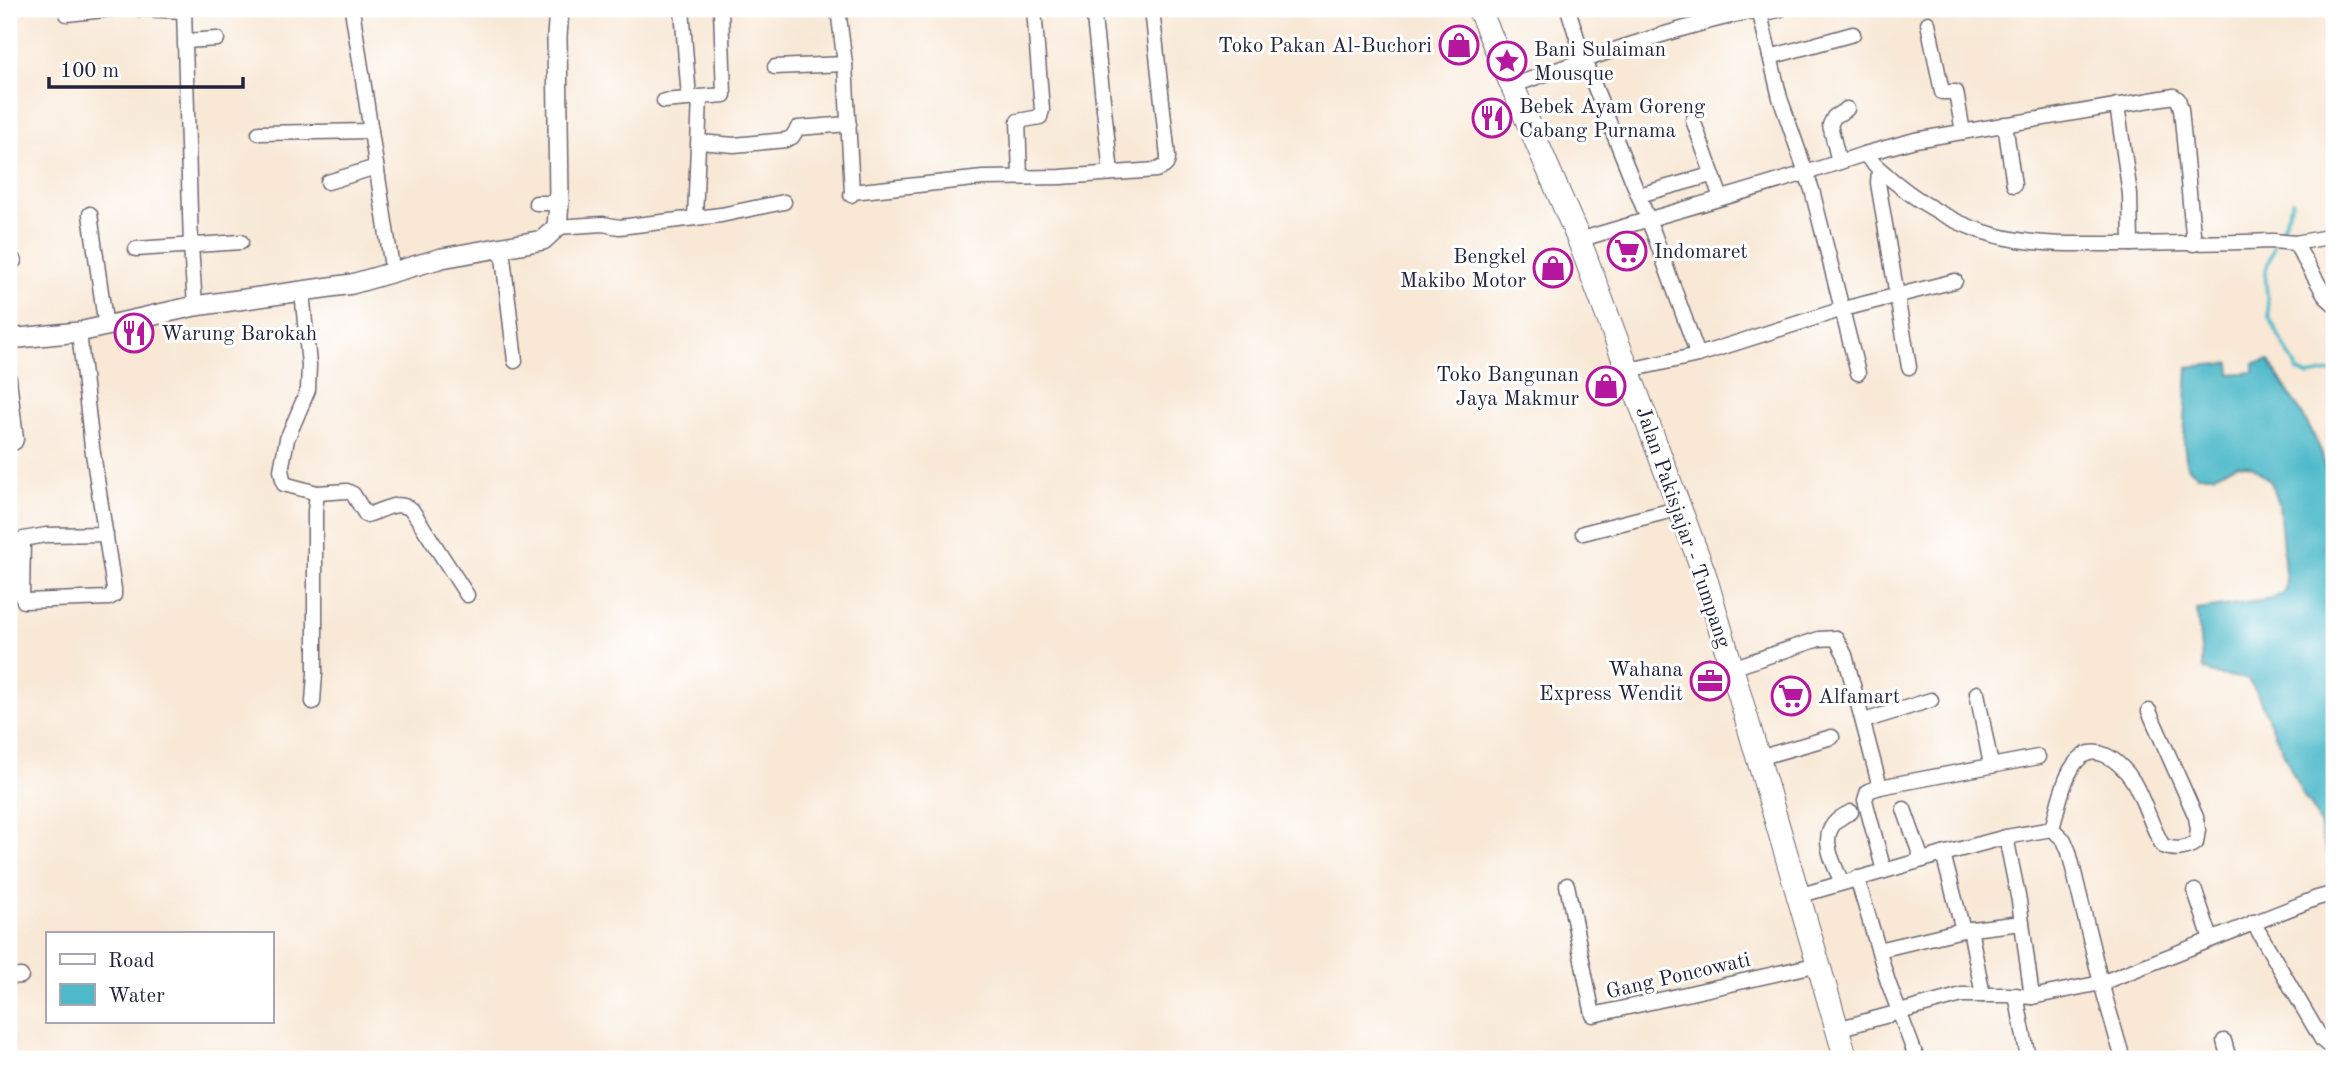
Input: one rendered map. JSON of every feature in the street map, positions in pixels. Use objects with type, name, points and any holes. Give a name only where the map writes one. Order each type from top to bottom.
[{"type":"main road","name":"Jalan Pakisjajar - Tumpang","points":[[1479,9],[1579,240],[1707,582],[1846,1059]]},
{"type":"street","points":[[67,14],[113,9]]},
{"type":"street","points":[[140,9],[184,10],[195,306]]},
{"type":"street","points":[[352,9],[391,265]]},
{"type":"street","points":[[557,227],[559,203],[556,36],[559,9]]},
{"type":"street","points":[[682,9],[699,142],[695,218]]},
{"type":"street","points":[[664,101],[724,95],[721,9]]},
{"type":"street","points":[[838,9],[845,64],[851,194],[983,178],[1061,177],[1156,170],[1164,167],[1168,163],[1152,9]]},
{"type":"street","points":[[1020,176],[1018,121],[1040,117],[1042,110],[1034,9]]},
{"type":"street","points":[[1093,9],[1111,173]]},
{"type":"street","points":[[1568,9],[1584,60],[1639,195],[1698,355]]},
{"type":"street","points":[[1512,86],[1739,11],[1754,11],[1760,14],[1781,9]]},
{"type":"street","points":[[1760,14],[1780,98],[1806,174],[1858,373]]},
{"type":"street","points":[[1928,23],[1942,92],[1956,93],[1963,132]]},
{"type":"street","points":[[1770,57],[1853,34]]},
{"type":"street","points":[[186,41],[217,39]]},
{"type":"street","points":[[775,67],[845,64]]},
{"type":"street","points":[[1579,240],[1647,218],[1806,174],[1891,145],[2170,96],[2176,97],[2180,102],[2194,244]]},
{"type":"street","points":[[2117,105],[2130,194],[2132,244]]},
{"type":"street","points":[[1839,162],[1829,125],[1847,109]]},
{"type":"street","points":[[1693,120],[1721,198]]},
{"type":"street","points":[[699,142],[734,145],[786,140],[792,137],[798,128],[849,124]]},
{"type":"street","points":[[2005,124],[2014,185]]},
{"type":"street","points":[[259,133],[371,131]]},
{"type":"street","points":[[1864,154],[1879,170],[1921,202],[1969,227],[1996,236],[2068,244],[2295,243],[2334,236]]},
{"type":"street","points":[[328,182],[376,167]]},
{"type":"street","points":[[1879,170],[1878,183],[1899,295],[1909,367]]},
{"type":"street","points":[[1639,195],[1711,174]]},
{"type":"street","points":[[9,340],[107,328],[195,306],[352,284],[391,265],[543,240],[557,227],[603,224],[619,227],[695,218],[784,202]]},
{"type":"street","points":[[536,203],[559,203]]},
{"type":"street","points":[[90,214],[107,328]]},
{"type":"street","points":[[136,249],[241,242]]},
{"type":"street","points":[[2295,243],[2326,297],[2334,304]]},
{"type":"street","points":[[502,248],[515,361]]},
{"type":"street","points":[[1629,370],[1698,355],[1843,309],[1955,281]]},
{"type":"street","points":[[302,291],[309,390],[287,439],[281,470],[282,479],[288,486],[317,493],[347,491],[353,494],[366,515],[396,505],[407,506],[467,595]]},
{"type":"street","points":[[79,332],[92,447],[106,534],[114,595],[24,601],[16,539],[46,535],[106,534]]},
{"type":"street","points":[[9,379],[16,439],[9,445]]},
{"type":"street","points":[[313,702],[317,493]]},
{"type":"street","points":[[1583,533],[1681,508]]},
{"type":"street","points":[[1732,668],[1819,639],[1836,638],[1846,655],[1880,787]]},
{"type":"street","points":[[1977,693],[1991,765]]},
{"type":"street","points":[[1864,722],[1931,700]]},
{"type":"street","points":[[2052,829],[2069,773],[2077,759],[2098,753],[2114,761],[2132,781],[2163,846],[2173,850],[2185,849],[2196,843],[2196,817],[2149,711]]},
{"type":"street","points":[[1758,758],[1832,737]]},
{"type":"street","points":[[1884,871],[1865,800],[1868,791],[2038,757]]},
{"type":"street","points":[[1904,809],[1922,860]]},
{"type":"street","points":[[1842,883],[1827,848],[1827,839],[1835,822],[1851,812]]},
{"type":"street","points":[[1798,896],[2007,837],[2052,829]]},
{"type":"street","points":[[2052,829],[2064,840],[2069,852],[2101,983],[2123,1059]]},
{"type":"street","points":[[2007,837],[2032,997]]},
{"type":"street","points":[[1943,854],[1983,995]]},
{"type":"street","points":[[1857,878],[1888,982],[1917,1059]]},
{"type":"street","name":"Gang Poncowati","points":[[1567,885],[1593,1015],[1819,964]]},
{"type":"street","points":[[2195,891],[2211,939]]},
{"type":"street","points":[[1837,1029],[1962,995],[2032,997],[2101,983],[2323,896],[2332,896],[2334,899]]},
{"type":"street","points":[[2253,922],[2322,1040],[2328,1045],[2334,1045]]},
{"type":"street","points":[[1879,950],[1966,930],[2022,923]]},
{"type":"street","points":[[2016,995],[2027,1052]]},
{"type":"street","points":[[2224,1041],[2230,1059]]},
{"type":"water","points":[[2269,361],[2309,427],[2325,464],[2329,481],[2334,608],[2334,868],[2318,821],[2310,803],[2303,796],[2256,691],[2247,679],[2213,674],[2203,668],[2197,610],[2272,599],[2284,592],[2286,583],[2279,503],[2271,482],[2252,466],[2238,464],[2214,475],[2197,475],[2187,466],[2184,442],[2188,367],[2230,363],[2231,374],[2254,372],[2254,363]]},
{"type":"waterway","points":[[2278,238],[2293,201]]},
{"type":"waterway","points":[[2274,245],[2265,273],[2269,317],[2298,371],[2308,376],[2334,371]]},
{"type":"place","name":"Toko Pakan Al-Buchori","points":[[1459,45]]},
{"type":"place","name":"Bani Sulaiman Mousque","points":[[1507,61]]},
{"type":"place","name":"Bebek Ayam Goreng Cabang Purnama","points":[[1492,118]]},
{"type":"place","name":"Indomaret","points":[[1627,251]]},
{"type":"place","name":"Bengkel Makibo Motor","points":[[1553,268]]},
{"type":"place","name":"Warung Barokah","points":[[134,333]]},
{"type":"place","name":"Toko Bangunan Jaya Makmur","points":[[1606,386]]},
{"type":"place","name":"Wahana Express Wendit","points":[[1710,681]]},
{"type":"place","name":"Alfamart","points":[[1791,696]]}]
